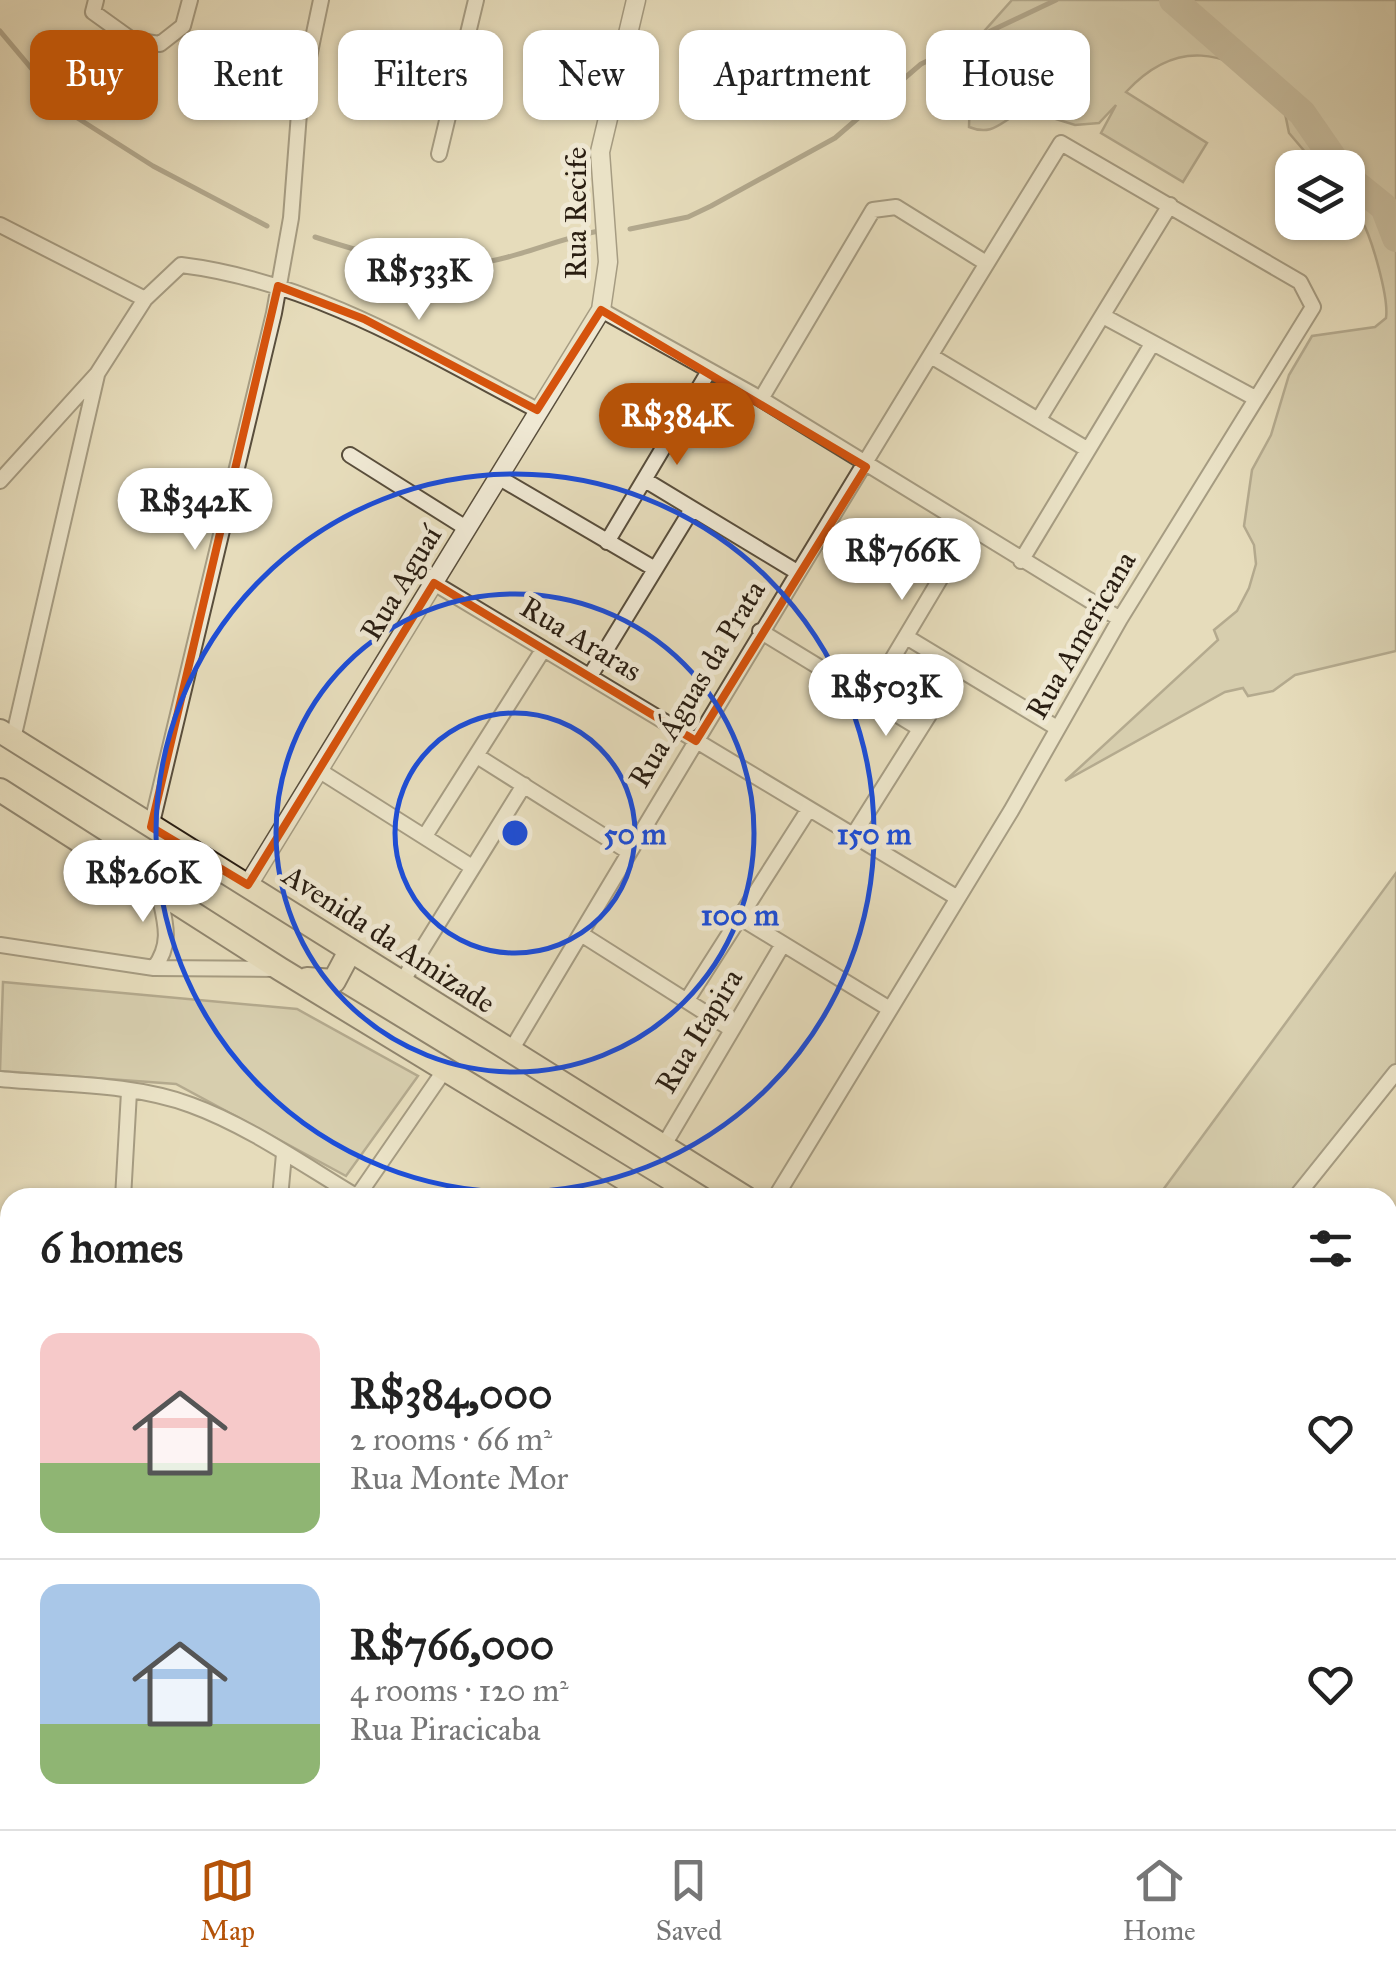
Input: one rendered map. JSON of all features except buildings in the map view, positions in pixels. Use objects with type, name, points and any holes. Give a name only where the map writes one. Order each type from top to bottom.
[{"type":"main road","name":"Avenida da Amizade","points":[[6,735],[248,885],[400,985],[730,1188]]},
{"type":"main road","points":[[0,790],[280,969],[640,1188]]},
{"type":"main road","points":[[280,969],[328,983],[334,981],[350,951]]},
{"type":"street","points":[[95,6],[132,40],[160,44],[184,26],[190,0]]},
{"type":"street","points":[[151,827],[278,286],[291,218],[300,100],[321,0]]},
{"type":"street","points":[[439,154],[476,0]]},
{"type":"street","name":"Rua Recife","points":[[602,310],[608,262],[600,152],[636,0]]},
{"type":"street","name":"Rua Águas da Prata","points":[[510,1052],[760,632],[866,467],[1060,142],[1170,205]]},
{"type":"street","points":[[1039,419],[1170,205]]},
{"type":"street","name":"Rua Americana","points":[[781,1188],[1120,619],[1313,307],[1300,282],[1170,205]]},
{"type":"street","points":[[761,399],[872,210],[896,207],[986,263]]},
{"type":"street","points":[[3,233],[144,299]]},
{"type":"street","points":[[0,481],[97,374],[144,299],[180,266],[220,270],[278,286],[364,318],[536,410]]},
{"type":"street","points":[[602,310],[761,399],[866,467],[1120,619]]},
{"type":"street","name":"Rua Aguaí","points":[[248,885],[536,410],[602,310]]},
{"type":"street","points":[[1103,316],[1255,398]]},
{"type":"street","points":[[1021,561],[1085,448],[1152,344]]},
{"type":"street","points":[[931,356],[1085,448]]},
{"type":"street","points":[[608,542],[709,371]]},
{"type":"street","points":[[6,735],[97,374]]},
{"type":"street","points":[[350,454],[466,528]]},
{"type":"street","points":[[498,477],[655,569]]},
{"type":"street","points":[[644,480],[797,572]]},
{"type":"street","points":[[590,676],[692,509]]},
{"type":"street","points":[[868,698],[908,638],[970,529]]},
{"type":"street","name":"Rua Araras","points":[[434,584],[956,896]]},
{"type":"street","points":[[760,632],[919,728]]},
{"type":"street","points":[[908,638],[1057,728]]},
{"type":"street","points":[[425,836],[542,650]]},
{"type":"street","points":[[854,834],[958,669]]},
{"type":"street","points":[[477,756],[629,852]]},
{"type":"street","points":[[320,771],[472,866]]},
{"type":"street","points":[[400,985],[524,785]]},
{"type":"street","points":[[687,1000],[809,809]]},
{"type":"street","points":[[154,968],[166,953],[168,938],[158,888]]},
{"type":"street","points":[[740,917],[888,1008]]},
{"type":"street","points":[[581,934],[731,1029]]},
{"type":"street","points":[[0,944],[154,968],[280,969]]},
{"type":"street","name":"Rua Itapira","points":[[664,1146],[783,944]]},
{"type":"street","points":[[364,1188],[446,1068]]},
{"type":"street","points":[[1302,1188],[1396,1072]]},
{"type":"street","points":[[0,1080],[129,1092],[187,1103],[343,1188]]},
{"type":"street","points":[[123,1188],[129,1092]]},
{"type":"street","points":[[281,1188],[284,1154]]},
{"type":"highlighted area","points":[[278,286],[364,319],[537,410],[601,310],[866,467],[696,741],[434,583],[248,885],[151,827]]},
{"type":"shaded area","points":[[1012,0],[1396,0],[1396,651],[1295,675],[1273,691],[1248,696],[1243,688],[1225,692],[1065,781],[1218,640],[1214,630],[1237,611],[1256,564],[1254,545],[1244,526],[1252,470],[1271,435],[1289,375],[1312,336],[1375,327],[1386,318],[1386,309],[1365,228],[1365,150],[1304,150],[1289,133],[1280,89],[1239,66],[1201,56],[1164,63],[1126,92],[1207,143],[1183,182],[1101,133],[1116,105],[1099,123],[1075,125],[1059,120],[1090,120],[1090,30],[985,30]]},
{"type":"shaded area","points":[[969,120],[1007,120],[986,130],[969,127]]},
{"type":"shaded area","points":[[1396,873],[1396,1066],[1295,1188],[1164,1188]]},
{"type":"shaded area","points":[[3,982],[297,1009],[418,1076],[346,1176],[176,1084],[0,1071]]},
{"type":"waterway","points":[[630,229],[688,217],[711,206],[835,138],[921,64],[1056,0]]},
{"type":"waterway","points":[[1173,0],[1302,113],[1328,150]]},
{"type":"waterway","points":[[0,31],[68,112],[153,166],[267,226]]},
{"type":"waterway","points":[[1365,192],[1384,207],[1396,238]]},
{"type":"waterway","points":[[315,237],[393,259],[453,265],[505,258],[599,231]]}]
